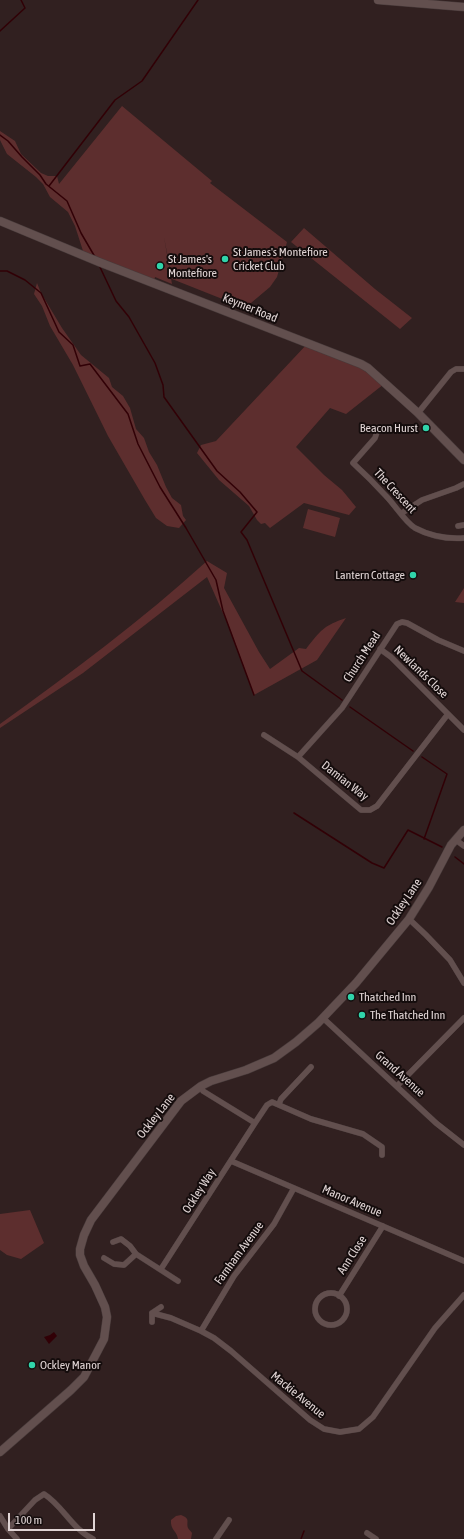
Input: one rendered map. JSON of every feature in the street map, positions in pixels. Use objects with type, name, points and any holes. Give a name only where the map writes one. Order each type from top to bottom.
[{"type":"street","points":[[378,0],[464,7]]},
{"type":"street","name":"Keymer Road","points":[[0,221],[97,261],[361,364],[368,368],[418,412],[464,460]]},
{"type":"street","points":[[418,412],[451,372],[456,369],[464,369]]},
{"type":"street","name":"The Crescent","points":[[378,429],[374,438],[353,462],[415,528],[434,535],[450,538],[464,538]]},
{"type":"street","points":[[402,514],[422,500],[464,484]]},
{"type":"street","name":"Church Mead","points":[[298,757],[342,708],[397,624],[402,622],[407,623],[438,640],[464,651]]},
{"type":"street","name":"Newlands Close","points":[[380,648],[391,657],[464,730]]},
{"type":"street","name":"Damian Way","points":[[264,735],[298,757],[361,810],[370,810],[377,806],[448,714]]},
{"type":"street","name":"Ockley Lane","points":[[0,1452],[84,1377],[104,1339],[107,1317],[102,1299],[84,1266],[80,1255],[84,1235],[92,1220],[181,1101],[211,1080],[246,1070],[274,1058],[296,1042],[356,983],[409,919],[429,887],[445,857],[464,830]]},
{"type":"street","points":[[456,840],[464,846]]},
{"type":"street","points":[[409,919],[450,960],[464,983]]},
{"type":"street","name":"Grand Avenue","points":[[322,1018],[436,1123],[464,1145]]},
{"type":"street","points":[[397,1086],[464,1018]]},
{"type":"street","name":"Ockley Way","points":[[161,1270],[267,1105],[272,1102],[279,1104],[281,1099],[311,1067]]},
{"type":"street","points":[[201,1086],[203,1091],[255,1123]]},
{"type":"street","points":[[279,1104],[311,1118],[362,1134],[382,1147],[382,1155]]},
{"type":"street","name":"Manor Avenue","points":[[231,1162],[464,1260]]},
{"type":"street","name":"Farnham Avenue","points":[[201,1331],[234,1276],[274,1224],[294,1188]]},
{"type":"street","name":"Ann Close","points":[[339,1296],[383,1226]]},
{"type":"street","points":[[113,1242],[121,1239],[130,1246],[136,1254],[178,1281]]},
{"type":"street","points":[[104,1258],[114,1264],[124,1265],[136,1254]]},
{"type":"street","points":[[330,1293],[339,1296],[346,1304],[346,1315],[338,1323],[333,1325],[322,1323],[316,1315],[315,1305],[317,1300],[325,1294],[330,1293]]},
{"type":"street","name":"Mackie Avenue","points":[[152,1314],[171,1318],[201,1331],[231,1351],[310,1420],[324,1429],[340,1432],[359,1429],[373,1417],[435,1328],[464,1295]]},
{"type":"street","points":[[152,1322],[152,1314],[161,1306]]},
{"type":"street","points":[[8,1529],[35,1500],[44,1494],[51,1498],[77,1529],[93,1539]]},
{"type":"street","points":[[0,1516],[8,1529],[17,1539]]},
{"type":"street","points":[[216,1539],[229,1520]]},
{"type":"street","points":[[367,1533],[376,1539]]},
{"type":"shaded area","points":[[122,106],[212,181],[210,183],[287,242],[277,277],[270,287],[245,308],[172,279],[164,237],[172,284],[155,277],[154,281],[83,251],[75,226],[68,212],[50,197],[43,184],[36,177],[7,154],[0,140],[0,131],[15,141],[21,154],[41,173],[48,176],[57,176],[59,184]]},
{"type":"shaded area","points":[[304,228],[375,289],[412,318],[400,329],[291,242]]},
{"type":"shaded area","points":[[37,283],[41,293],[62,328],[81,355],[109,378],[112,387],[123,396],[130,408],[136,429],[144,438],[166,487],[172,498],[181,505],[183,516],[186,520],[179,528],[167,526],[156,518],[145,500],[108,436],[73,365],[50,326],[42,306],[34,294]]},
{"type":"shaded area","points":[[308,343],[345,357],[384,384],[346,414],[330,408],[296,447],[324,475],[342,490],[356,507],[349,515],[304,503],[270,528],[265,523],[261,524],[257,520],[249,506],[219,480],[197,453],[201,445],[216,441]]},
{"type":"shaded area","points":[[308,509],[340,518],[335,537],[303,528]]},
{"type":"shaded area","points":[[207,561],[227,573],[224,588],[270,669],[299,648],[306,649],[327,626],[346,618],[317,660],[254,695],[230,629],[207,577],[83,673],[0,728],[0,724],[106,646]]},
{"type":"shaded area","points":[[464,588],[464,603],[455,602]]},
{"type":"shaded area","points":[[30,1210],[44,1243],[21,1259],[7,1255],[0,1250],[0,1214]]},
{"type":"shaded area","points":[[54,1332],[57,1336],[49,1344],[44,1337]]},
{"type":"shaded area","points":[[181,1515],[187,1519],[188,1528],[192,1533],[191,1539],[178,1539],[172,1526],[171,1520],[176,1516]]},
{"type":"waterway","points":[[0,31],[25,8],[21,0]]},
{"type":"waterway","points":[[49,186],[115,100],[142,81],[198,0]]},
{"type":"waterway","points":[[0,135],[8,141],[40,175],[46,184],[67,201],[81,233],[95,257]]},
{"type":"waterway","points":[[99,265],[116,301],[129,317],[155,363],[163,385],[164,397],[217,471],[240,492],[257,512],[241,532],[247,540],[302,671],[342,700]]},
{"type":"waterway","points":[[0,271],[7,271],[25,280],[41,293],[59,332],[73,345],[80,366],[90,364],[128,414],[138,444],[160,487],[216,580],[223,611],[254,695]]},
{"type":"waterway","points":[[350,707],[413,751]]},
{"type":"waterway","points":[[422,757],[447,774],[424,839]]},
{"type":"waterway","points":[[294,813],[372,863],[384,868],[408,830],[442,847]]},
{"type":"waterway","points":[[455,857],[464,864]]},
{"type":"waterway","points":[[301,1539],[304,1531]]},
{"type":"place","name":"St James's Montefiore Cricket Club","points":[[225,259]]},
{"type":"place","name":"St James's Montefiore","points":[[160,266]]},
{"type":"place","name":"Beacon Hurst","points":[[426,428]]},
{"type":"place","name":"Lantern Cottage","points":[[413,575]]},
{"type":"place","name":"Thatched Inn","points":[[351,997]]},
{"type":"place","name":"The Thatched Inn","points":[[362,1015]]},
{"type":"place","name":"Ockley Manor","points":[[32,1365]]}]
